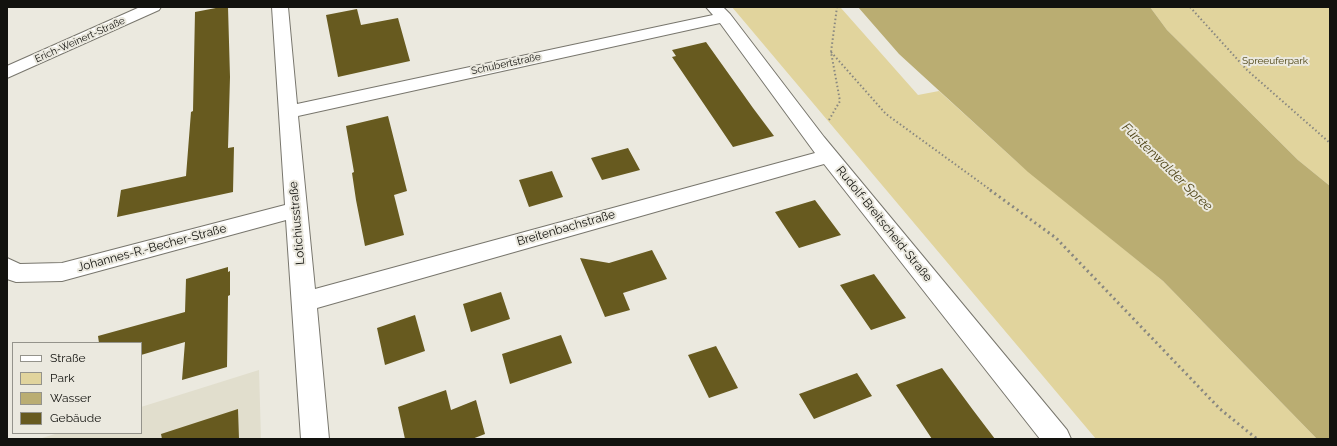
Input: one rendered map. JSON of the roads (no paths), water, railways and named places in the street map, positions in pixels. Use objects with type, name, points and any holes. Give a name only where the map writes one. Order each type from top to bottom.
[{"type":"street","name":"Erich-Weinert-Straße","points":[[7,73],[153,7]]},
{"type":"street","name":"Lotichiusstraße","points":[[280,7],[315,439]]},
{"type":"street","name":"Schubertstraße","points":[[288,112],[719,12]]},
{"type":"street","name":"Rudolf-Breitscheid-Straße","points":[[719,12],[823,149],[1058,439]]},
{"type":"street","name":"Breitenbachstraße","points":[[304,302],[823,149]]},
{"type":"street","name":"Johannes-R.-Becher-Straße","points":[[10,273],[62,272],[296,210]]},
{"type":"water","name":"Fürstenwalder Spree","points":[[858,7],[1150,7],[1167,30],[1298,160],[1330,186],[1330,439],[1317,439],[1163,281],[1028,172],[899,54]]},
{"type":"park label","name":"Spreeuferpark","points":[[1275,61]]}]
